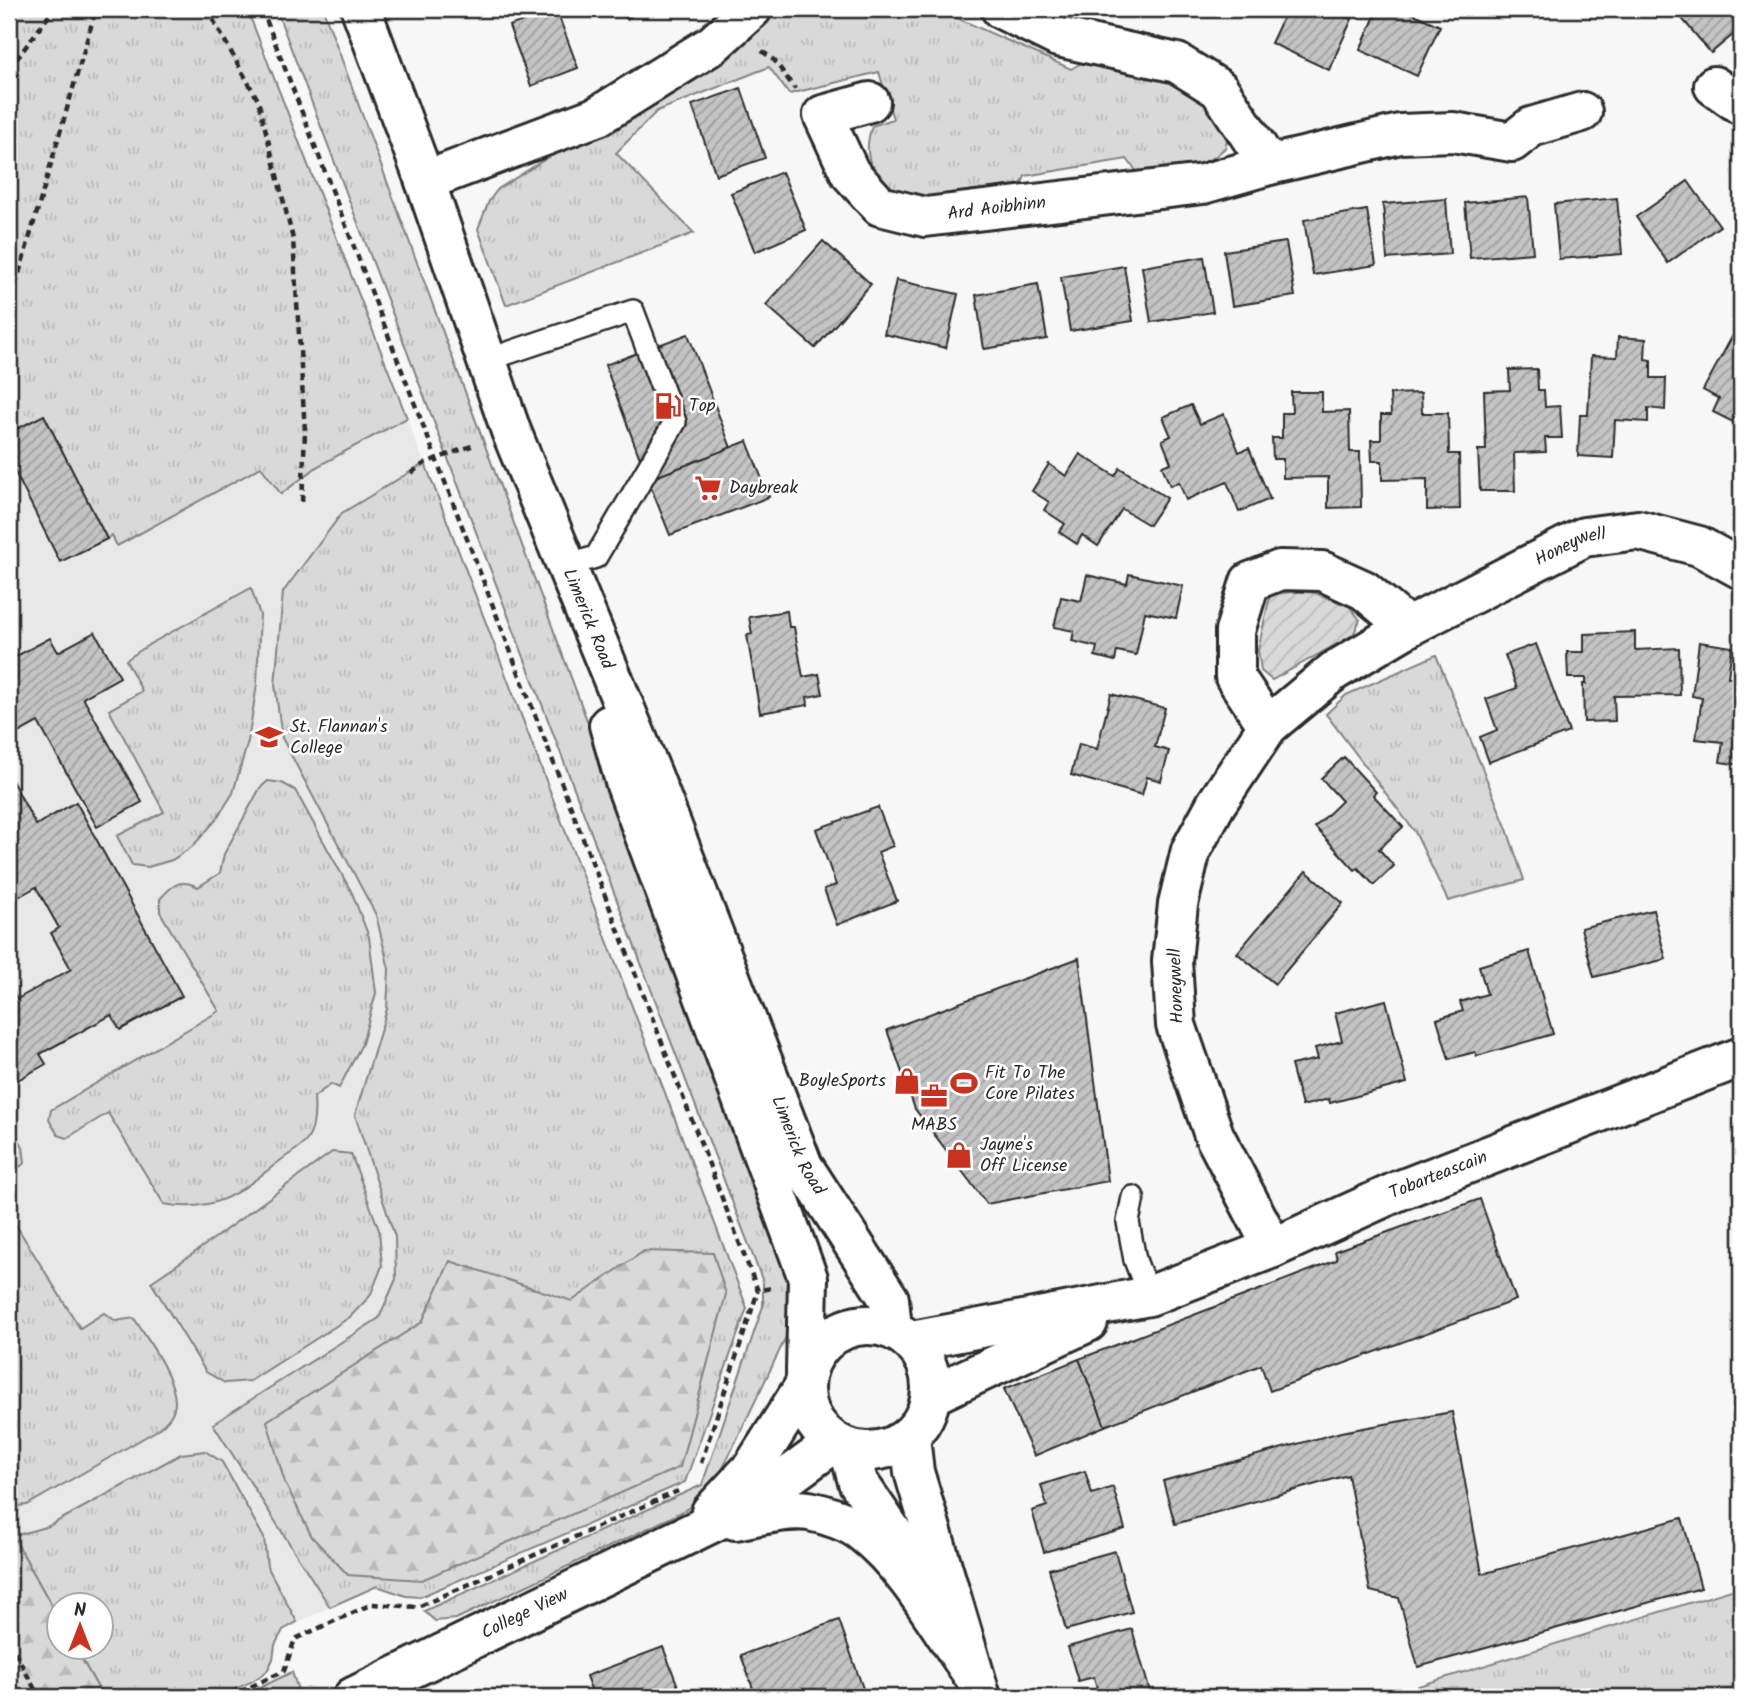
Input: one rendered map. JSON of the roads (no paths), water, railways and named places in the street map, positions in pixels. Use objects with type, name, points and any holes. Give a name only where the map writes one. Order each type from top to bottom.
[{"type":"street","points":[[361,9],[425,181],[511,431],[565,566]]},
{"type":"street","points":[[425,181],[598,116],[712,46],[752,9]]},
{"type":"street","points":[[1001,9],[1058,37],[1177,63],[1219,89],[1269,165]]},
{"type":"street","name":"Ard Aoibhinn","points":[[870,102],[823,115],[850,173],[880,206],[925,217],[1203,184],[1399,134],[1453,132],[1512,142],[1531,127],[1582,113]]},
{"type":"street","name":"Honeywell","points":[[1273,1248],[1214,1135],[1176,1025],[1172,961],[1178,904],[1191,850],[1216,804],[1268,726],[1334,671],[1408,627],[1584,537],[1638,530],[1699,546],[1741,569]]},
{"type":"street","name":"Limerick Road","points":[[565,566],[626,785],[808,1278],[805,1380]]},
{"type":"street","name":"Limerick Road","points":[[565,566],[653,778],[803,1166],[889,1299],[902,1335]]},
{"type":"street","points":[[1268,726],[1235,677],[1235,631],[1250,582],[1280,570],[1322,570],[1364,590],[1408,627]]},
{"type":"street","name":"Tobarteascain","points":[[932,1395],[1143,1298],[1273,1248],[1398,1191],[1741,1057]]},
{"type":"street","name":"Tobarteascain","points":[[902,1335],[1143,1298]]},
{"type":"street","points":[[841,1446],[884,1450],[910,1437],[923,1421],[932,1395],[928,1366],[902,1335],[870,1324],[845,1328],[824,1341],[805,1380],[815,1426],[841,1446],[858,1482],[917,1568],[977,1686]]},
{"type":"street","name":"College View","points":[[695,1529],[753,1467],[805,1380]]},
{"type":"street","points":[[910,1437],[914,1472],[977,1686]]},
{"type":"street","name":"College View","points":[[353,1697],[751,1504],[841,1446]]},
{"type":"street","name":"College View","points":[[695,1529],[762,1514],[808,1511],[862,1531],[894,1562],[977,1686]]},
{"type":"lane","points":[[487,360],[633,311],[675,422],[596,557],[565,566]]},
{"type":"lane","points":[[1133,1197],[1128,1222],[1143,1298]]},
{"type":"place","name":"Top","points":[[668,406]]},
{"type":"place","name":"Daybreak","points":[[708,488]]},
{"type":"place","name":"St. Flannan's College","points":[[269,737]]},
{"type":"place","name":"BoyleSports","points":[[907,1081]]},
{"type":"place","name":"Fit To The Core Pilates","points":[[964,1083]]},
{"type":"place","name":"MABS","points":[[934,1096]]},
{"type":"place","name":"Jayne's Off License","points":[[959,1155]]}]
